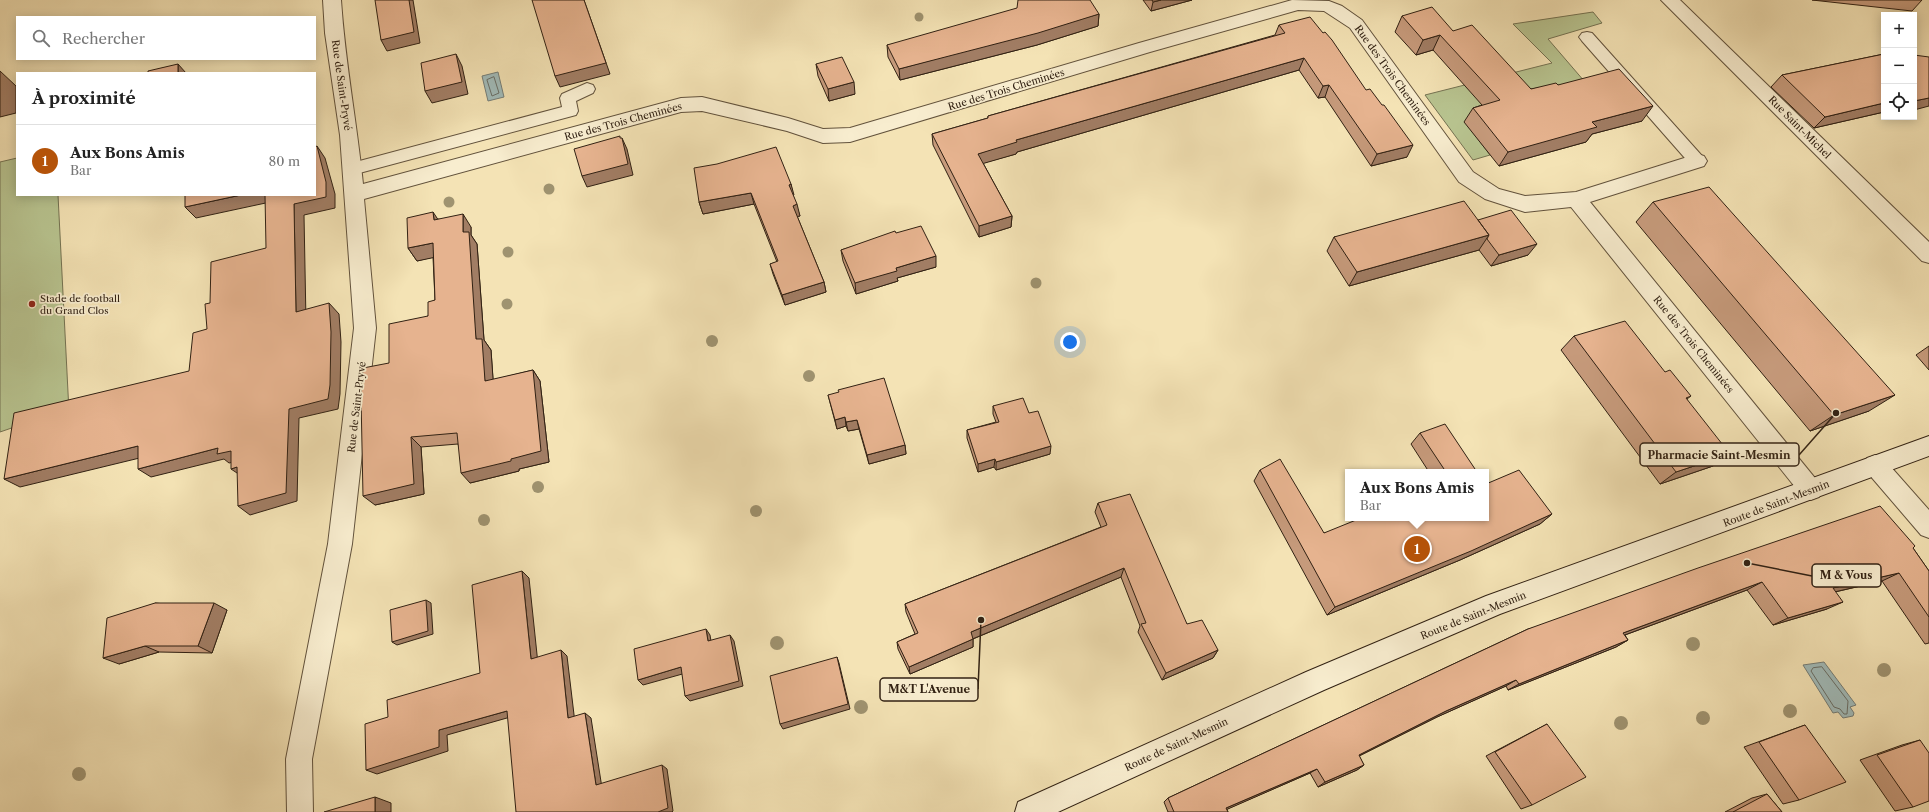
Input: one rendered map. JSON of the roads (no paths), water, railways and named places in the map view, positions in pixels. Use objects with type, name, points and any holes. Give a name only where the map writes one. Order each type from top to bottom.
[{"type":"street","name":"Rue de Saint-Pryvé","points":[[300,812],[299,759],[340,544],[365,328],[349,135],[334,33],[332,0]]},
{"type":"street","name":"Rue Saint-Michel","points":[[1670,0],[1929,254]]},
{"type":"street","name":"Rue des Trois Cheminées","points":[[354,194],[681,105],[702,104],[788,125],[823,136],[850,135],[1168,41],[1298,4],[1315,2],[1338,9],[1356,24],[1466,177],[1492,194],[1525,204],[1576,199],[1698,161]]},
{"type":"street","name":"Rue des Trois Cheminées","points":[[1576,199],[1811,490]]},
{"type":"street","name":"Route de Saint-Mesmin","points":[[1028,812],[1315,681],[1495,604],[1929,446]]},
{"type":"street","points":[[1875,465],[1929,527]]},
{"type":"lane","points":[[1587,37],[1698,161]]},
{"type":"lane","points":[[352,168],[570,111],[568,98],[587,89]]},
{"type":"water","points":[[498,72],[504,97],[488,101],[482,76]]},
{"type":"water","points":[[1824,662],[1856,705],[1850,707],[1854,713],[1853,716],[1843,718],[1838,712],[1833,713],[1803,665]]},
{"type":"place","name":"Stade de football du Grand Clos","points":[[32,304]]},
{"type":"place","name":"Pharmacie Saint-Mesmin","points":[[1836,413]]},
{"type":"place","name":"Aux Bons Amis","points":[[1417,549]]},
{"type":"place","name":"M & Vous","points":[[1747,563]]},
{"type":"place","name":"M&T L'Avenue","points":[[981,620]]}]
